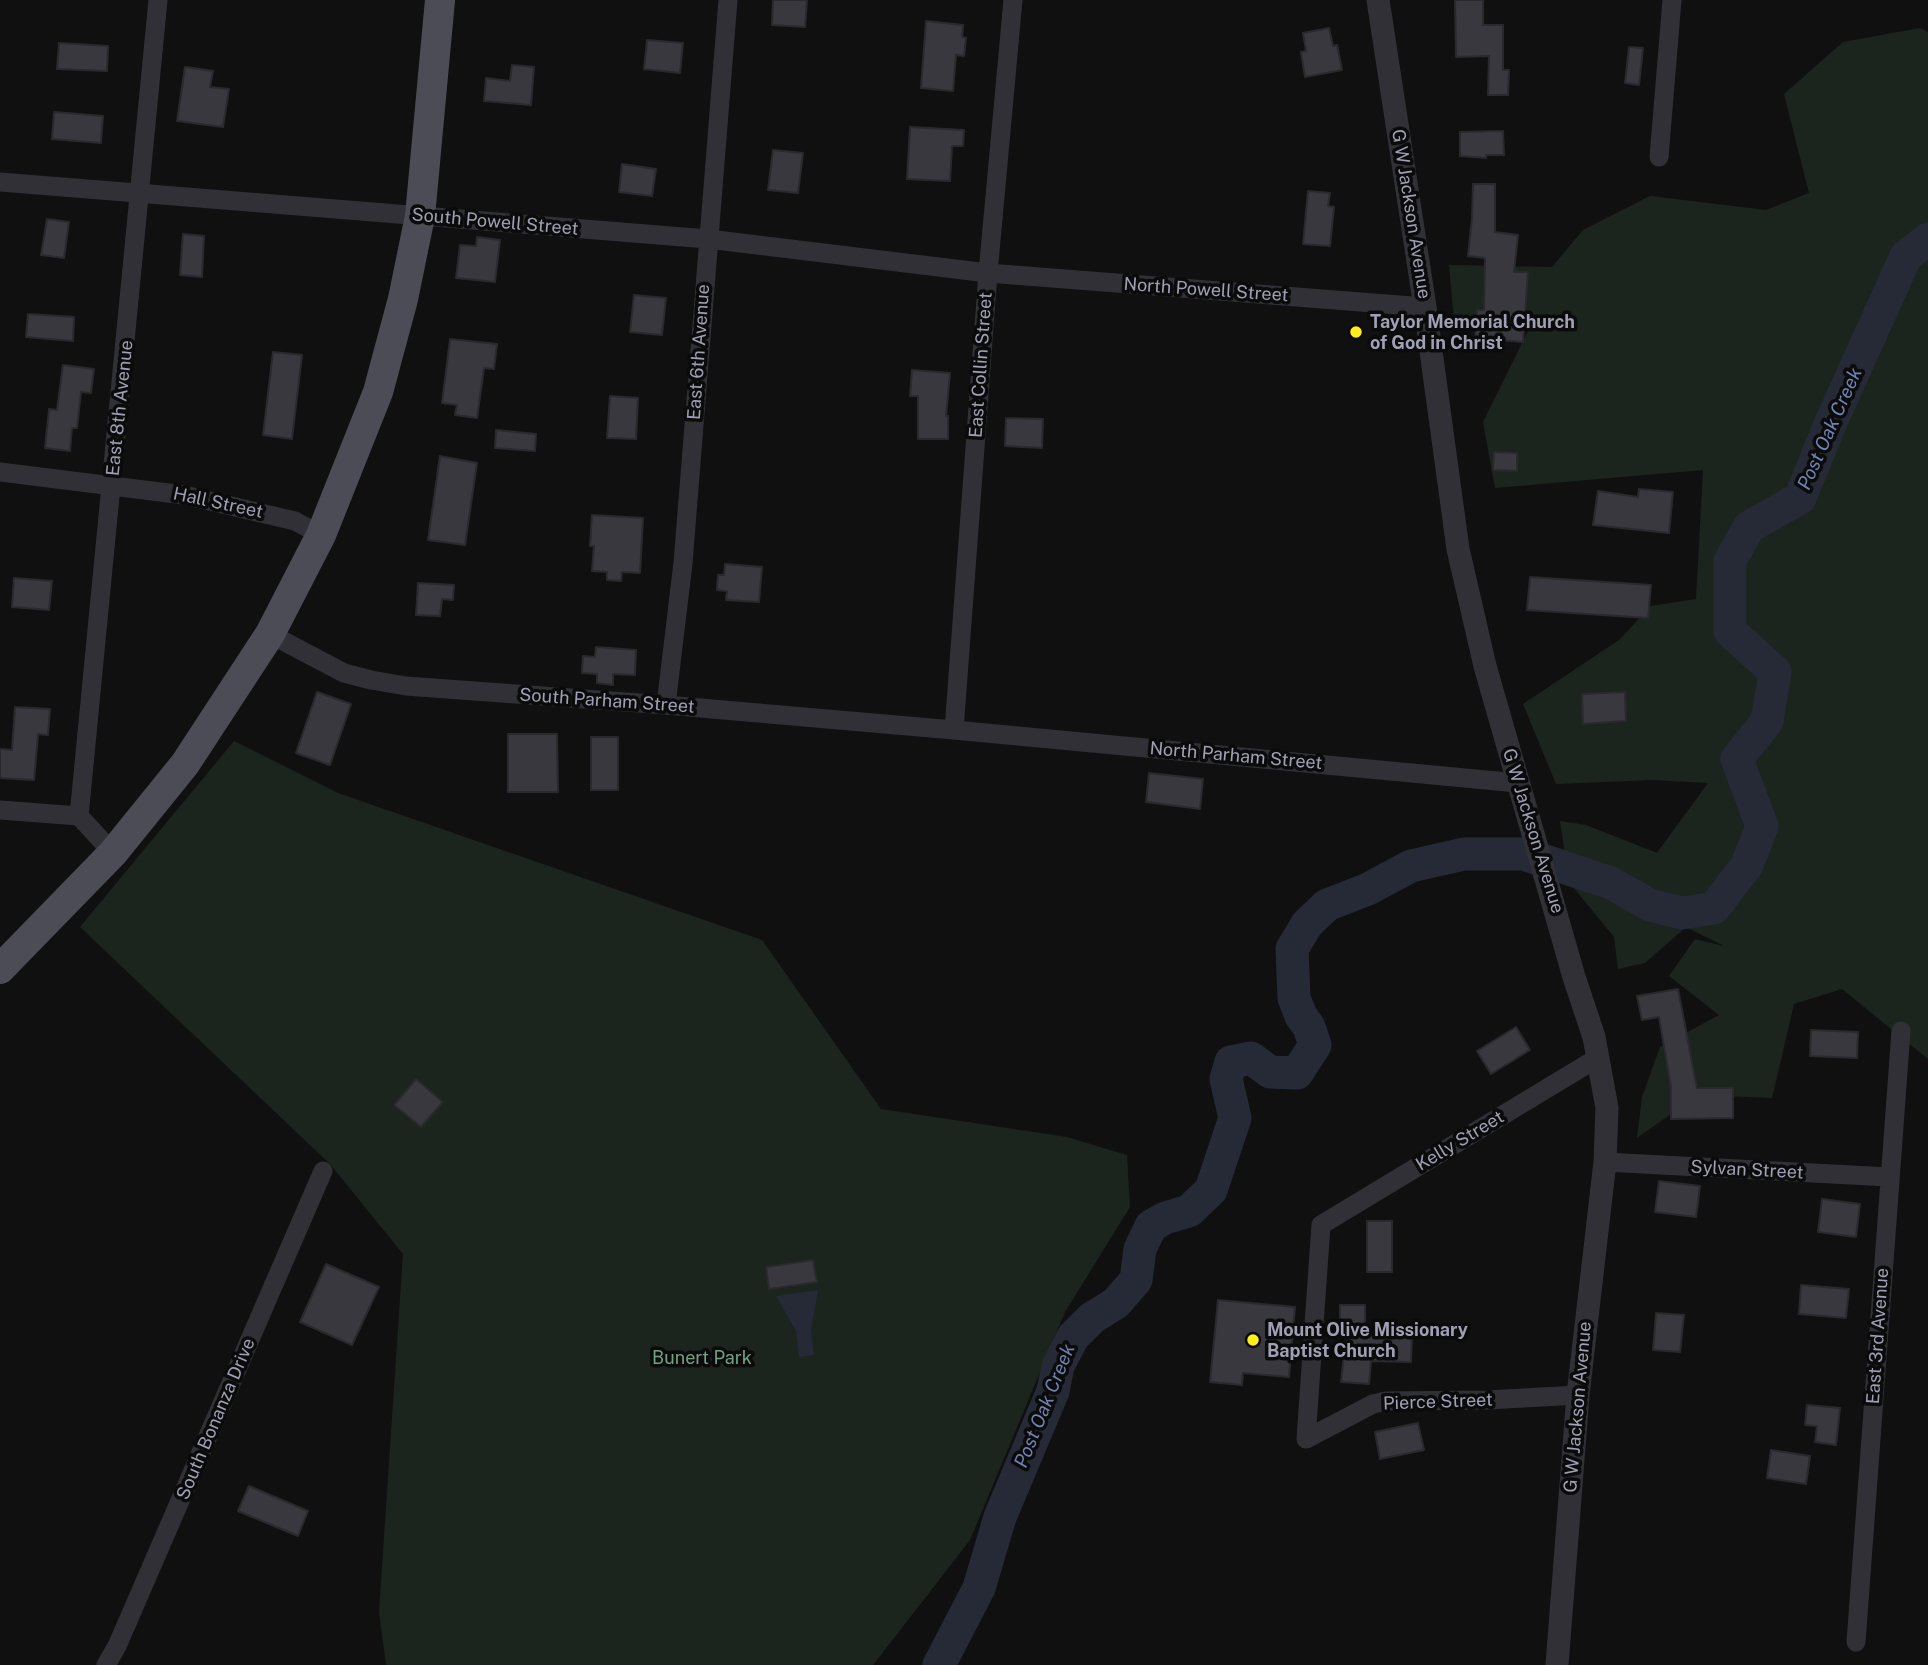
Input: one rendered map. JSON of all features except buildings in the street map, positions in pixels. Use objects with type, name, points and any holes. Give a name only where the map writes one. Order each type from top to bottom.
[{"type":"main road","points":[[0,969],[113,853],[185,764],[270,634],[321,535],[378,393],[403,299],[421,216],[440,0]]},
{"type":"street","name":"East 8th Avenue","points":[[79,816],[158,0]]},
{"type":"street","name":"East 6th Avenue","points":[[666,705],[683,563],[729,0]]},
{"type":"street","name":"East Collin Street","points":[[954,730],[988,273],[1013,0]]},
{"type":"street","name":"G W Jackson Avenue","points":[[1373,0],[1425,307],[1458,549],[1485,666],[1599,1057],[1607,1108],[1605,1162],[1578,1395],[1557,1665]]},
{"type":"street","points":[[1659,157],[1672,0]]},
{"type":"street","name":"South Powell Street","points":[[0,182],[708,239],[988,273]]},
{"type":"street","name":"North Powell Street","points":[[988,273],[1425,307]]},
{"type":"street","name":"Hall Street","points":[[0,472],[184,495],[295,521],[321,535]]},
{"type":"street","name":"South Parham Street","points":[[270,634],[344,673],[406,686],[954,730]]},
{"type":"street","name":"North Parham Street","points":[[954,730],[1520,788]]},
{"type":"street","points":[[0,810],[79,816],[113,853]]},
{"type":"street","name":"East 3rd Avenue","points":[[1856,1642],[1901,1031]]},
{"type":"street","name":"Kelly Street","points":[[1306,1439],[1321,1225],[1599,1057]]},
{"type":"street","name":"Sylvan Street","points":[[1605,1162],[1889,1177]]},
{"type":"street","name":"South Bonanza Drive","points":[[106,1665],[117,1646],[323,1171]]},
{"type":"street","name":"Pierce Street","points":[[1306,1439],[1373,1404],[1386,1401],[1487,1400],[1578,1395]]},
{"type":"green space","points":[[1920,28],[1928,32],[1928,1059],[1842,989],[1794,1004],[1772,1098],[1698,1095],[1637,1138],[1642,1097],[1660,1047],[1719,1015],[1669,976],[1695,939],[1724,946],[1686,927],[1645,963],[1618,969],[1614,937],[1569,882],[1560,821],[1586,825],[1657,853],[1708,783],[1652,780],[1556,784],[1523,704],[1619,640],[1651,606],[1696,599],[1703,470],[1495,488],[1483,422],[1530,327],[1454,321],[1449,265],[1552,267],[1583,230],[1650,196],[1766,210],[1809,193],[1784,94],[1843,42]]},
{"type":"green space","name":"Bunert Park","points":[[234,741],[338,793],[762,940],[881,1109],[1067,1137],[1127,1155],[1130,1207],[1065,1312],[970,1540],[873,1665],[386,1665],[379,1612],[403,1254],[330,1164],[80,927]]},
{"type":"water","points":[[818,1290],[811,1330],[814,1355],[799,1357],[796,1331],[776,1296]]},
{"type":"waterway","name":"Post Oak Creek","points":[[939,1665],[979,1588],[1000,1517],[1053,1391],[1058,1366],[1073,1337],[1092,1318],[1116,1303],[1136,1280],[1140,1249],[1151,1226],[1165,1218],[1189,1211],[1211,1190],[1235,1118],[1226,1079],[1231,1062],[1251,1058],[1270,1072],[1297,1073],[1315,1045],[1294,998],[1292,949],[1307,924],[1327,905],[1368,889],[1411,866],[1464,854],[1524,854],[1611,883],[1650,905],[1682,913],[1714,908],[1747,865],[1762,826],[1737,759],[1767,721],[1775,672],[1730,631],[1730,561],[1749,527],[1800,498],[1906,256],[1928,239]]},
{"type":"place","name":"Taylor Memorial Church of God in Christ","points":[[1356,332]]},
{"type":"place","name":"Mount Olive Missionary Baptist Church","points":[[1253,1340]]}]
